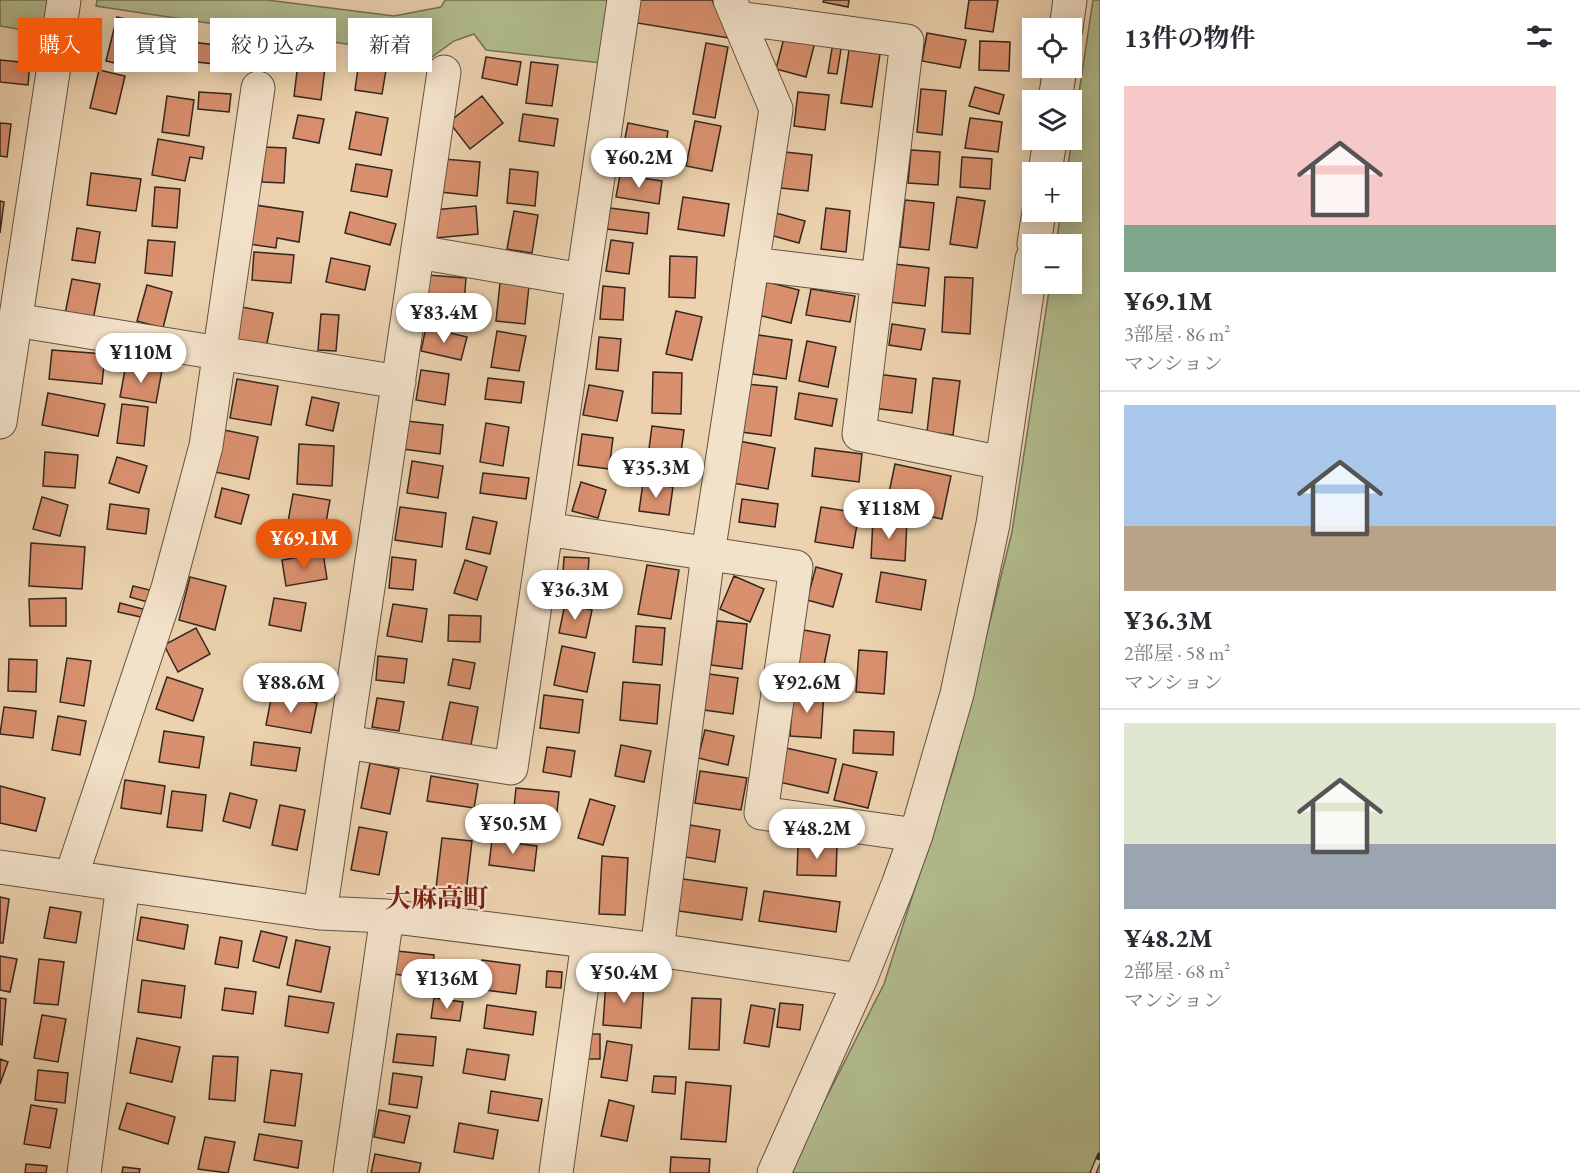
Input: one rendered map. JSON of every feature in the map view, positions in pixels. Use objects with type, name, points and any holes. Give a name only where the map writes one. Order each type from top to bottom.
[{"type":"street","points":[[0,422],[64,0]]},
{"type":"street","points":[[346,742],[510,768],[624,0]]},
{"type":"street","points":[[1067,18],[1070,0]]},
{"type":"street","points":[[657,951],[708,554],[776,109],[734,9]]},
{"type":"street","points":[[734,9],[907,41],[859,434],[1002,463]]},
{"type":"street","points":[[320,913],[444,72]]},
{"type":"street","points":[[71,877],[168,588],[206,446],[258,88]]},
{"type":"street","points":[[418,252],[582,280]]},
{"type":"street","points":[[752,264],[878,279]]},
{"type":"street","points":[[774,1173],[861,980],[915,835],[957,694],[993,524],[1027,294]]},
{"type":"street","points":[[15,320],[399,382]]},
{"type":"street","points":[[546,529],[795,567],[761,813],[915,835]]},
{"type":"street","points":[[0,867],[320,913],[387,916],[861,980]]},
{"type":"street","points":[[84,1173],[123,885]]},
{"type":"street","points":[[350,1173],[387,916]]},
{"type":"street","points":[[556,1173],[588,942]]},
{"type":"green space","points":[[0,0],[51,0],[48,18],[18,18],[18,29],[0,26]]},
{"type":"green space","points":[[97,0],[267,0],[394,16],[441,7],[445,0],[611,0],[601,63],[486,50],[474,34],[454,41],[432,57],[432,18],[348,18],[348,44],[336,42],[336,18],[210,18],[210,23],[198,21],[198,18],[175,18],[96,6]]},
{"type":"green space","points":[[1093,0],[1100,0],[1100,1173],[788,1173],[884,984],[954,767],[1012,532],[1048,294],[1082,294],[1082,234],[1058,234],[1059,222],[1082,222],[1082,162],[1069,162],[1070,150],[1082,150],[1082,90],[1079,90]]},
{"type":"building","points":[[629,0],[712,0],[729,38],[625,21]]},
{"type":"building","points":[[824,0],[849,0],[848,7],[823,2]]},
{"type":"building","points":[[969,0],[998,0],[993,32],[965,28]]},
{"type":"building","points":[[114,29],[114,63],[106,61]]},
{"type":"building","points":[[927,33],[966,40],[960,68],[922,61]]},
{"type":"building","points":[[785,34],[815,42],[806,77],[776,69]]},
{"type":"building","points":[[980,41],[1010,42],[1009,71],[979,70]]},
{"type":"building","points":[[833,42],[842,43],[837,74],[828,73]]},
{"type":"building","points":[[198,43],[210,44],[210,64],[198,62]]},
{"type":"building","points":[[706,43],[728,47],[715,118],[693,114]]},
{"type":"building","points":[[849,50],[880,54],[872,107],[841,103]]},
{"type":"building","points":[[486,57],[521,62],[517,85],[482,78]]},
{"type":"building","points":[[0,60],[18,62],[18,72],[29,72],[28,85],[0,82]]},
{"type":"building","points":[[531,62],[558,65],[552,106],[526,103]]},
{"type":"building","points":[[102,71],[125,76],[116,114],[90,108],[99,72]]},
{"type":"building","points":[[297,72],[324,72],[321,100],[294,96]]},
{"type":"building","points":[[358,72],[386,72],[382,94],[355,90]]},
{"type":"building","points":[[975,87],[1004,95],[999,114],[969,106]]},
{"type":"building","points":[[921,89],[946,91],[942,135],[917,132]]},
{"type":"building","points":[[199,92],[231,94],[229,112],[198,109]]},
{"type":"building","points":[[798,92],[829,95],[825,130],[794,126]]},
{"type":"building","points":[[167,96],[194,100],[189,136],[162,132]]},
{"type":"building","points":[[482,96],[503,123],[470,149],[449,122]]},
{"type":"building","points":[[356,112],[388,118],[381,155],[349,149]]},
{"type":"building","points":[[523,114],[558,119],[554,146],[519,141]]},
{"type":"building","points":[[298,115],[324,119],[319,143],[293,138]]},
{"type":"building","points":[[970,118],[1002,122],[998,152],[965,148]]},
{"type":"building","points":[[695,121],[721,126],[712,171],[686,166]]},
{"type":"building","points":[[0,123],[11,124],[7,157],[0,156]]},
{"type":"building","points":[[628,123],[668,131],[664,156],[623,149]]},
{"type":"building","points":[[158,139],[204,147],[202,159],[190,157],[185,181],[152,175]]},
{"type":"building","points":[[264,147],[286,148],[284,183],[262,182]]},
{"type":"building","points":[[911,150],[940,152],[938,185],[908,183]]},
{"type":"building","points":[[785,152],[812,155],[808,191],[781,188]]},
{"type":"building","points":[[962,157],[992,159],[990,189],[960,187]]},
{"type":"building","points":[[443,159],[480,162],[477,196],[440,192]]},
{"type":"building","points":[[356,164],[392,170],[387,197],[351,191]]},
{"type":"building","points":[[510,169],[538,172],[535,206],[507,203]]},
{"type":"building","points":[[91,173],[141,179],[136,211],[87,205]]},
{"type":"building","points":[[620,175],[662,181],[659,204],[616,197]]},
{"type":"building","points":[[155,187],[180,189],[177,228],[152,226]]},
{"type":"building","points":[[683,197],[729,204],[724,236],[678,229]]},
{"type":"building","points":[[957,197],[985,201],[977,248],[950,244]]},
{"type":"building","points":[[905,200],[934,203],[929,250],[900,247]]},
{"type":"building","points":[[0,201],[4,202],[0,233]]},
{"type":"building","points":[[248,204],[303,212],[299,242],[277,238],[276,248],[243,243]]},
{"type":"building","points":[[476,206],[478,234],[435,238],[433,210]]},
{"type":"building","points":[[610,208],[649,213],[647,234],[607,229]]},
{"type":"building","points":[[826,208],[850,211],[846,252],[821,249]]},
{"type":"building","points":[[514,211],[538,215],[532,253],[507,249]]},
{"type":"building","points":[[350,212],[396,224],[390,245],[345,233]]},
{"type":"building","points":[[776,213],[805,221],[799,243],[770,235]]},
{"type":"building","points":[[77,228],[100,232],[95,263],[72,260]]},
{"type":"building","points":[[148,240],[175,242],[172,276],[145,273]]},
{"type":"building","points":[[611,240],[633,243],[629,274],[606,271]]},
{"type":"building","points":[[254,252],[294,255],[291,283],[252,280]]},
{"type":"building","points":[[670,256],[697,257],[695,298],[669,297]]},
{"type":"building","points":[[331,258],[370,266],[365,290],[326,282]]},
{"type":"building","points":[[894,264],[929,268],[925,306],[889,302]]},
{"type":"building","points":[[427,275],[466,278],[463,315],[425,312]]},
{"type":"building","points":[[945,277],[973,278],[970,334],[942,332]]},
{"type":"building","points":[[72,279],[100,284],[93,320],[65,314]]},
{"type":"building","points":[[767,282],[799,290],[791,323],[758,315]]},
{"type":"building","points":[[500,283],[529,286],[525,324],[496,321]]},
{"type":"building","points":[[147,285],[172,292],[163,328],[137,321]]},
{"type":"building","points":[[603,286],[625,288],[623,320],[600,319]]},
{"type":"building","points":[[811,289],[855,296],[850,322],[806,315]]},
{"type":"building","points":[[242,307],[273,313],[266,348],[236,342]]},
{"type":"building","points":[[676,311],[702,317],[692,360],[666,354]]},
{"type":"building","points":[[321,314],[339,315],[336,351],[318,350]]},
{"type":"building","points":[[892,324],[925,329],[921,350],[889,345]]},
{"type":"building","points":[[426,327],[467,337],[461,360],[421,351]]},
{"type":"building","points":[[497,331],[526,336],[519,371],[491,367]]},
{"type":"building","points":[[758,335],[792,340],[786,379],[753,374]]},
{"type":"building","points":[[599,337],[621,339],[618,371],[596,369]]},
{"type":"building","points":[[807,341],[836,347],[828,387],[799,381]]},
{"type":"building","points":[[52,350],[105,354],[102,384],[49,379]]},
{"type":"building","points":[[126,364],[162,370],[156,403],[120,397]]},
{"type":"building","points":[[421,370],[449,374],[445,405],[416,400]]},
{"type":"building","points":[[653,372],[682,373],[681,414],[652,413]]},
{"type":"building","points":[[877,374],[916,379],[912,413],[873,408]]},
{"type":"building","points":[[488,378],[524,382],[521,403],[485,399]]},
{"type":"building","points":[[933,378],[960,381],[953,435],[927,432]]},
{"type":"building","points":[[237,379],[278,386],[271,425],[230,418]]},
{"type":"building","points":[[747,384],[777,387],[771,436],[741,432]]},
{"type":"building","points":[[589,385],[623,391],[617,421],[583,415]]},
{"type":"building","points":[[48,393],[105,404],[98,436],[42,425]]},
{"type":"building","points":[[799,393],[837,399],[832,426],[795,419]]},
{"type":"building","points":[[312,397],[339,403],[333,431],[306,425]]},
{"type":"building","points":[[122,404],[148,407],[144,446],[117,443]]},
{"type":"building","points":[[406,421],[443,425],[440,454],[403,449]]},
{"type":"building","points":[[486,423],[509,427],[503,466],[480,462]]},
{"type":"building","points":[[652,426],[684,430],[678,475],[646,471]]},
{"type":"building","points":[[219,429],[258,437],[249,479],[210,471]]},
{"type":"building","points":[[582,434],[613,438],[609,469],[578,465]]},
{"type":"building","points":[[739,441],[775,448],[768,489],[732,483]]},
{"type":"building","points":[[299,444],[334,446],[332,486],[297,484]]},
{"type":"building","points":[[815,448],[862,454],[859,482],[812,476]]},
{"type":"building","points":[[45,452],[78,455],[75,488],[43,486]]},
{"type":"building","points":[[117,457],[147,466],[139,493],[109,483]]},
{"type":"building","points":[[412,461],[443,466],[438,498],[407,493]]},
{"type":"building","points":[[895,464],[951,476],[942,519],[886,507]]},
{"type":"building","points":[[483,473],[529,478],[526,499],[480,493]]},
{"type":"building","points":[[581,482],[606,490],[598,518],[572,511]]},
{"type":"building","points":[[643,483],[673,487],[669,515],[639,511]]},
{"type":"building","points":[[222,488],[249,495],[241,524],[215,517]]},
{"type":"building","points":[[293,494],[330,500],[323,539],[286,533]]},
{"type":"building","points":[[42,497],[68,505],[60,536],[33,529]]},
{"type":"building","points":[[742,499],[778,504],[775,527],[739,522]]},
{"type":"building","points":[[110,504],[149,509],[146,534],[107,529]]},
{"type":"building","points":[[400,507],[446,513],[442,547],[395,540]]},
{"type":"building","points":[[821,507],[859,513],[853,548],[815,542]]},
{"type":"building","points":[[473,517],[497,522],[490,554],[466,549]]},
{"type":"building","points":[[873,519],[907,521],[905,561],[871,558]]},
{"type":"building","points":[[31,543],[85,547],[82,589],[29,586]]},
{"type":"building","points":[[323,553],[327,579],[286,586],[282,560]]},
{"type":"building","points":[[392,557],[416,560],[413,590],[389,588]]},
{"type":"building","points":[[564,557],[589,558],[587,589],[562,588]]},
{"type":"building","points":[[465,560],[487,567],[477,600],[454,593]]},
{"type":"building","points":[[647,565],[679,570],[671,619],[638,614]]},
{"type":"building","points":[[816,567],[842,574],[833,607],[807,600]]},
{"type":"building","points":[[881,572],[926,580],[921,610],[876,602]]},
{"type":"building","points":[[734,576],[764,589],[750,622],[720,609]]},
{"type":"building","points":[[190,577],[226,586],[215,630],[179,620]]},
{"type":"building","points":[[133,586],[154,591],[151,603],[130,597]]},
{"type":"building","points":[[66,598],[66,626],[30,626],[29,599]]},
{"type":"building","points":[[274,598],[306,603],[301,631],[269,625]]},
{"type":"building","points":[[120,603],[143,609],[141,617],[118,612]]},
{"type":"building","points":[[393,604],[427,609],[422,642],[387,636]]},
{"type":"building","points":[[565,604],[592,610],[586,638],[559,633]]},
{"type":"building","points":[[449,615],[481,616],[480,642],[448,641]]},
{"type":"building","points":[[717,621],[747,624],[742,669],[711,665]]},
{"type":"building","points":[[636,626],[665,628],[662,665],[633,662]]},
{"type":"building","points":[[196,628],[210,654],[178,672],[164,645]]},
{"type":"building","points":[[804,630],[830,635],[820,685],[794,680]]},
{"type":"building","points":[[562,646],[595,653],[587,692],[554,685]]},
{"type":"building","points":[[859,650],[887,652],[884,694],[856,692]]},
{"type":"building","points":[[378,656],[407,659],[404,683],[376,680]]},
{"type":"building","points":[[67,658],[91,661],[84,706],[60,702]]},
{"type":"building","points":[[9,659],[37,660],[36,692],[8,691]]},
{"type":"building","points":[[453,659],[475,663],[470,689],[448,685]]},
{"type":"building","points":[[709,674],[738,678],[733,714],[704,710]]},
{"type":"building","points":[[167,677],[203,689],[193,721],[156,709]]},
{"type":"building","points":[[623,682],[660,685],[657,724],[620,720]]},
{"type":"building","points":[[793,689],[824,691],[821,738],[790,736]]},
{"type":"building","points":[[272,694],[317,703],[311,733],[266,725]]},
{"type":"building","points":[[544,695],[583,700],[579,733],[540,728]]},
{"type":"building","points":[[377,698],[404,702],[399,731],[372,727]]},
{"type":"building","points":[[450,702],[478,707],[471,745],[442,740]]},
{"type":"building","points":[[4,707],[36,711],[33,738],[0,734]]},
{"type":"building","points":[[58,716],[86,721],[80,755],[52,750]]},
{"type":"building","points":[[705,730],[734,736],[728,765],[698,758]]},
{"type":"building","points":[[854,730],[894,732],[893,755],[853,753]]},
{"type":"building","points":[[164,731],[204,737],[199,768],[159,762]]},
{"type":"building","points":[[254,742],[300,748],[296,771],[251,765]]},
{"type":"building","points":[[621,745],[651,751],[644,782],[615,776]]},
{"type":"building","points":[[547,747],[575,751],[571,777],[543,772]]},
{"type":"building","points":[[786,748],[836,759],[828,793],[779,782]]},
{"type":"building","points":[[370,763],[399,769],[390,814],[361,808]]},
{"type":"building","points":[[843,764],[877,772],[868,808],[834,800]]},
{"type":"building","points":[[700,771],[747,778],[741,810],[695,803]]},
{"type":"building","points":[[431,776],[478,784],[474,808],[427,801]]},
{"type":"building","points":[[125,780],[165,786],[161,814],[121,808]]},
{"type":"building","points":[[0,786],[45,798],[36,831],[0,823]]},
{"type":"building","points":[[516,788],[559,792],[556,822],[513,817]]},
{"type":"building","points":[[172,791],[206,795],[202,831],[167,827]]},
{"type":"building","points":[[230,793],[257,800],[250,828],[223,821]]},
{"type":"building","points":[[590,799],[615,806],[603,845],[578,838]]},
{"type":"building","points":[[280,805],[305,810],[297,850],[272,845]]},
{"type":"building","points":[[690,825],[720,830],[715,862],[685,857]]},
{"type":"building","points":[[359,827],[387,832],[379,875],[351,870]]},
{"type":"building","points":[[442,838],[472,841],[466,892],[436,888]]},
{"type":"building","points":[[492,840],[537,846],[534,871],[489,865]]},
{"type":"building","points":[[798,844],[837,845],[836,876],[797,875]]},
{"type":"building","points":[[602,856],[628,858],[625,915],[599,914]]},
{"type":"building","points":[[676,878],[747,888],[742,920],[672,910]]},
{"type":"building","points":[[764,891],[840,902],[836,932],[759,921]]},
{"type":"building","points":[[0,897],[9,899],[3,943],[0,943]]},
{"type":"building","points":[[50,907],[81,912],[76,943],[44,938]]},
{"type":"building","points":[[141,917],[188,925],[184,949],[137,940]]},
{"type":"building","points":[[261,931],[287,937],[279,968],[253,961]]},
{"type":"building","points":[[220,937],[242,941],[238,968],[215,964]]},
{"type":"building","points":[[296,940],[330,947],[321,992],[287,985]]},
{"type":"building","points":[[397,951],[434,955],[431,979],[394,974]]},
{"type":"building","points":[[0,956],[17,959],[10,992],[0,990]]},
{"type":"building","points":[[39,959],[64,962],[58,1005],[34,1003]]},
{"type":"building","points":[[482,960],[520,965],[516,994],[478,989]]},
{"type":"building","points":[[547,971],[562,972],[561,988],[546,987]]},
{"type":"building","points":[[142,980],[185,986],[181,1018],[138,1012]]},
{"type":"building","points":[[606,981],[644,983],[641,1028],[603,1025]]},
{"type":"building","points":[[225,988],[256,992],[253,1014],[222,1010]]},
{"type":"building","points":[[289,996],[334,1003],[328,1033],[285,1026]]},
{"type":"building","points":[[0,998],[6,999],[2,1045],[0,1044]]},
{"type":"building","points":[[434,998],[463,1002],[460,1021],[431,1018]]},
{"type":"building","points":[[692,998],[721,999],[719,1050],[689,1049]]},
{"type":"building","points":[[780,1003],[803,1005],[800,1030],[777,1027]]},
{"type":"building","points":[[487,1005],[536,1012],[533,1035],[484,1028]]},
{"type":"building","points":[[751,1005],[775,1009],[769,1047],[744,1043]]},
{"type":"building","points":[[42,1015],[66,1019],[58,1062],[34,1058]]},
{"type":"building","points":[[397,1034],[436,1037],[433,1066],[393,1062]]},
{"type":"building","points":[[585,1034],[600,1034],[600,1059],[585,1059]]},
{"type":"building","points":[[137,1038],[180,1047],[172,1082],[130,1073]]},
{"type":"building","points":[[607,1041],[632,1045],[627,1081],[601,1077]]},
{"type":"building","points":[[467,1049],[509,1055],[505,1080],[463,1073]]},
{"type":"building","points":[[213,1056],[238,1057],[235,1101],[209,1099]]},
{"type":"building","points":[[0,1059],[8,1062],[0,1084]]},
{"type":"building","points":[[38,1070],[68,1073],[65,1103],[35,1100]]},
{"type":"building","points":[[271,1070],[302,1074],[295,1126],[264,1122]]},
{"type":"building","points":[[393,1073],[422,1077],[417,1108],[389,1104]]},
{"type":"building","points":[[654,1076],[676,1077],[675,1094],[652,1092]]},
{"type":"building","points":[[686,1082],[731,1086],[726,1142],[681,1139]]},
{"type":"building","points":[[491,1091],[542,1099],[538,1121],[488,1113]]},
{"type":"building","points":[[609,1100],[634,1106],[627,1141],[601,1136]]},
{"type":"building","points":[[127,1103],[175,1117],[168,1144],[119,1129]]},
{"type":"building","points":[[31,1105],[57,1109],[50,1148],[24,1144]]},
{"type":"building","points":[[379,1110],[410,1116],[404,1143],[374,1137]]},
{"type":"building","points":[[459,1123],[498,1130],[493,1159],[454,1152]]},
{"type":"building","points":[[259,1134],[302,1141],[298,1168],[254,1160]]},
{"type":"building","points":[[205,1137],[235,1142],[228,1173],[198,1169]]},
{"type":"building","points":[[375,1154],[421,1163],[419,1173],[371,1173]]},
{"type":"building","points":[[671,1157],[710,1159],[709,1173],[670,1173]]},
{"type":"building","points":[[26,1164],[47,1166],[46,1173],[25,1173]]},
{"type":"building","points":[[123,1167],[140,1169],[139,1173],[122,1173]]},
{"type":"railway","points":[[1093,1173],[1100,1156]]},
{"type":"district","name":"大麻高町","points":[[437,898]]}]
